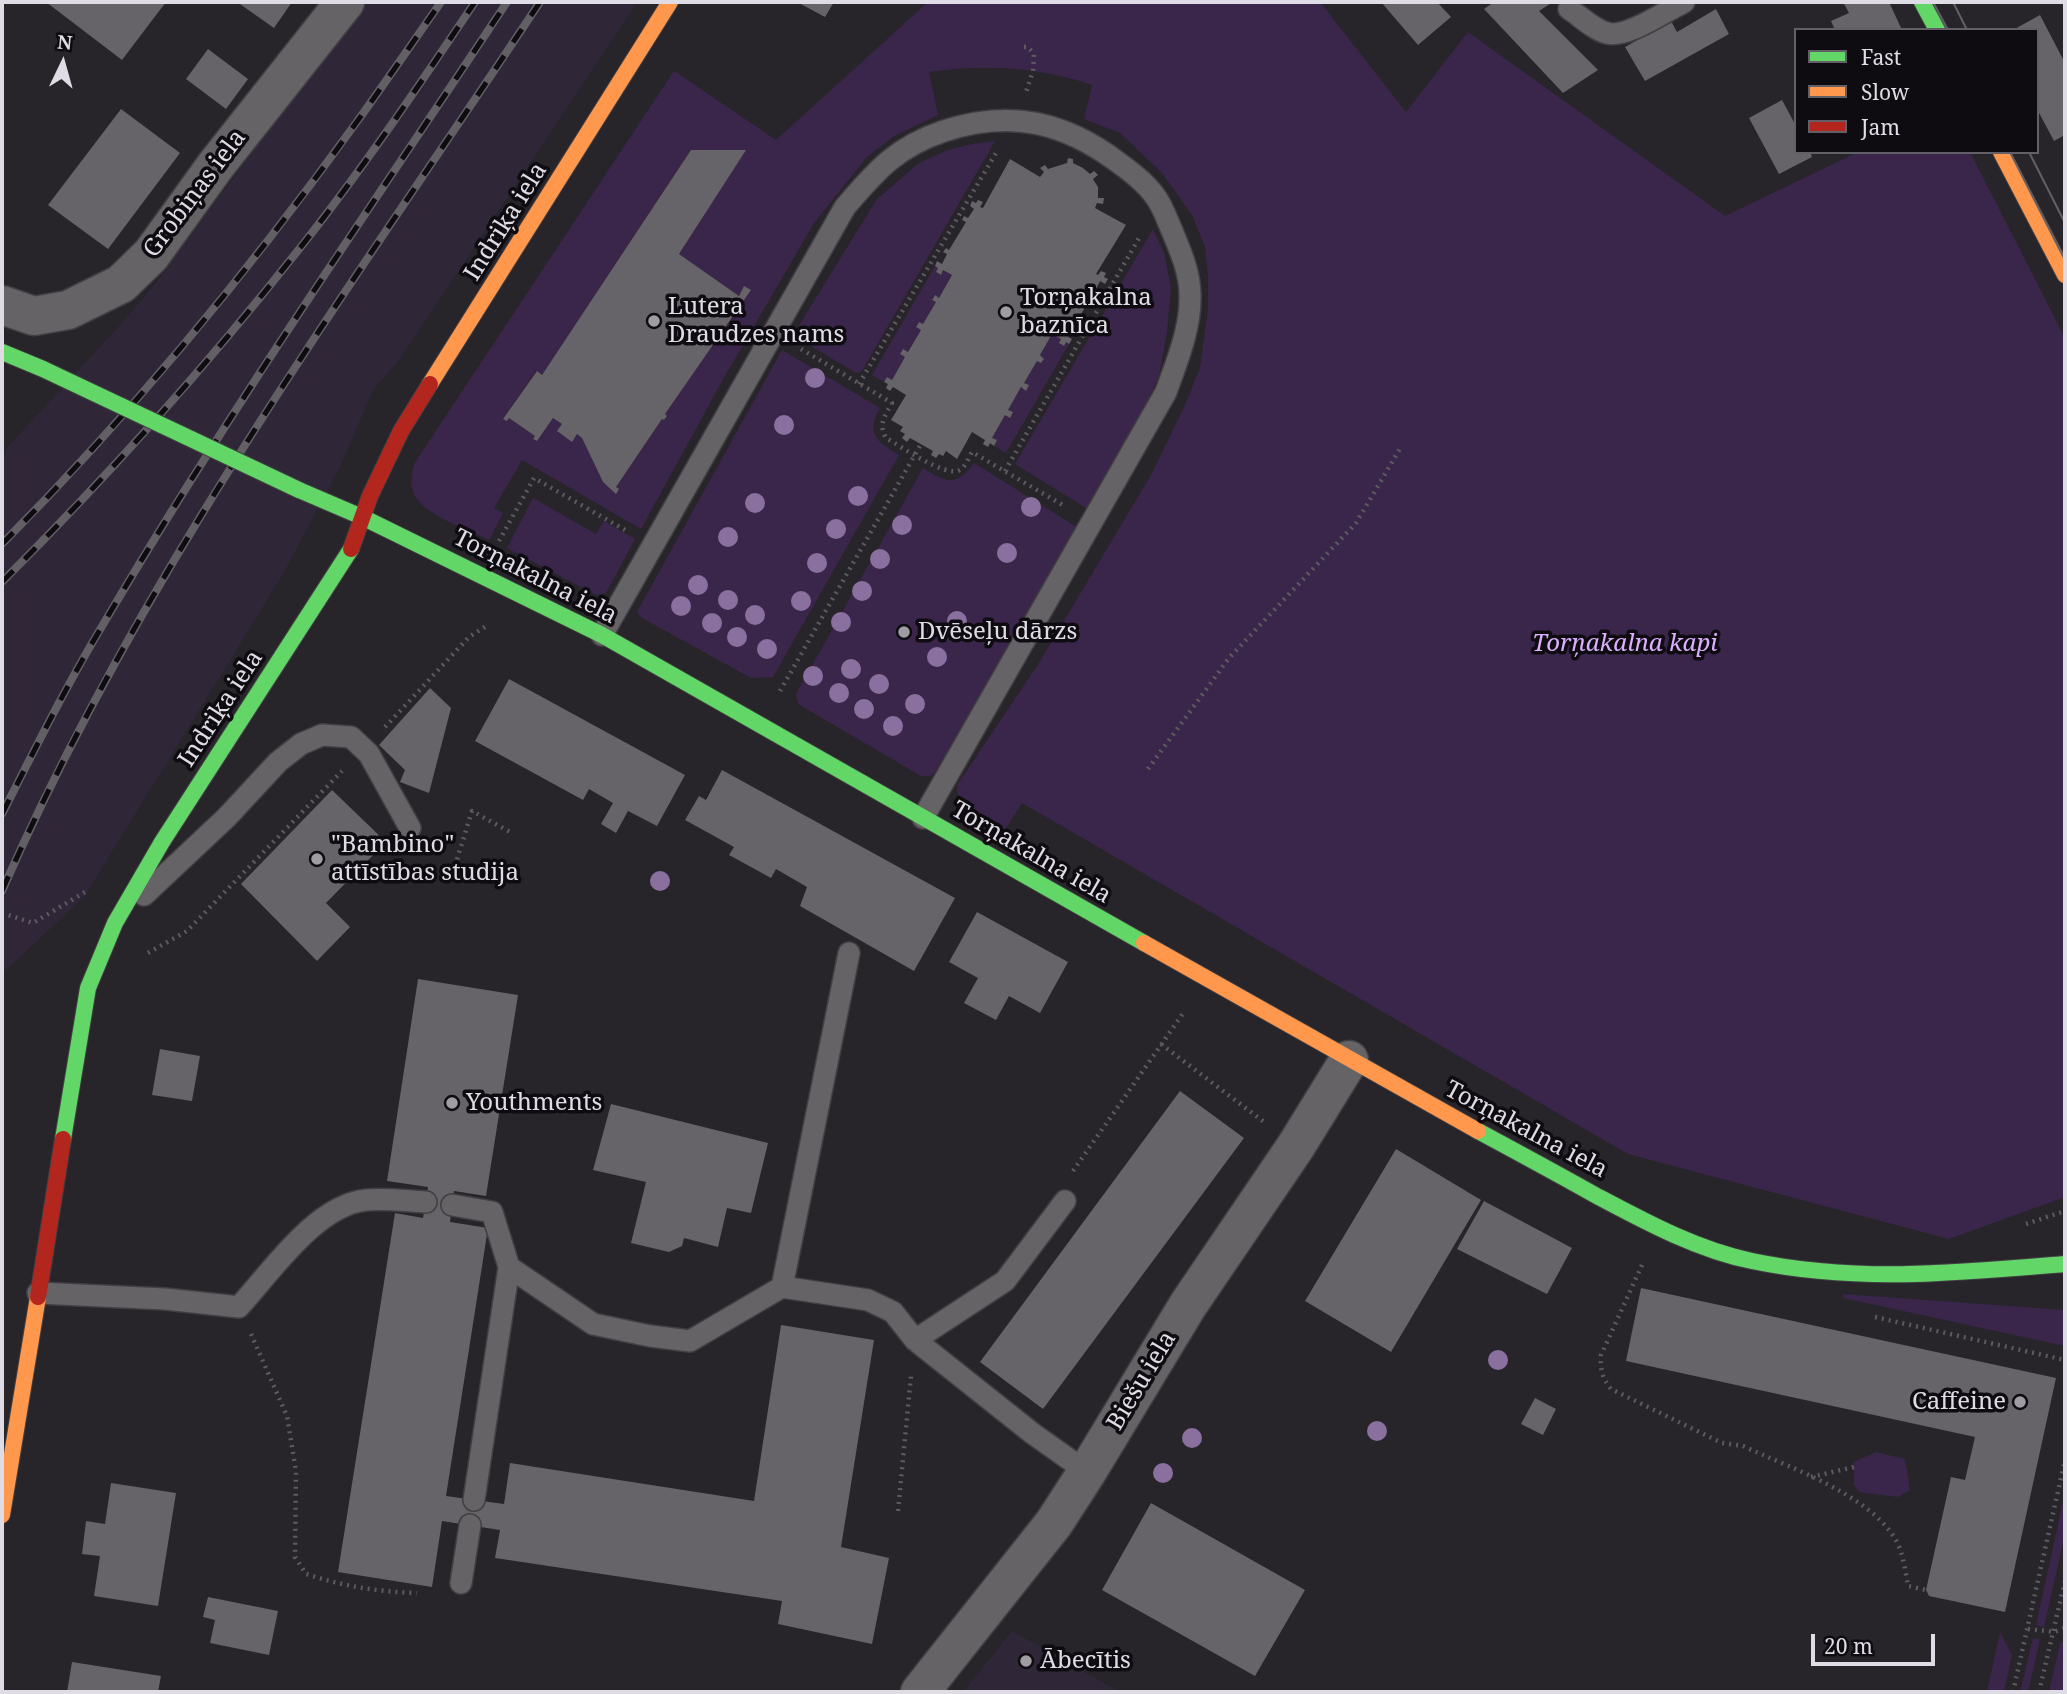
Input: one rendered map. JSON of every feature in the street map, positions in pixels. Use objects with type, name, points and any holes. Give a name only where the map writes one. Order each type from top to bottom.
[{"type":"street","name":"Grobiņas iela","points":[[2,306],[34,316],[68,310],[121,284],[150,255],[216,165],[345,2]]},
{"type":"street","name":"Indriķa iela","points":[[2,1515],[88,988],[115,923],[169,830],[354,545],[362,517],[401,431],[670,2]]},
{"type":"street","points":[[1922,2],[1936,28]]},
{"type":"street","points":[[2002,154],[2065,275]]},
{"type":"street","name":"Torņakalna iela","points":[[2,352],[362,517],[602,635],[1349,1060],[1643,1220],[1689,1241],[1750,1261],[1833,1273],[1941,1275],[2065,1264]]},
{"type":"street","name":"Biešu iela","points":[[920,1692],[1054,1522],[1188,1305],[1296,1146],[1349,1060]]},
{"type":"lane","points":[[1569,9],[1606,33],[1617,34],[1684,2]]},
{"type":"lane","points":[[602,635],[845,207],[877,169],[896,154],[943,131],[993,120],[1015,120],[1070,132],[1100,148],[1136,175],[1160,202],[1184,258],[1190,295],[1184,342],[1166,392],[923,818]]},
{"type":"lane","points":[[115,923],[227,817],[278,762],[302,744],[323,735],[351,737],[369,754],[410,828]]},
{"type":"lane","points":[[782,1287],[849,953]]},
{"type":"lane","points":[[38,1293],[165,1299],[239,1307],[314,1223],[342,1207],[365,1200],[426,1202]]},
{"type":"lane","points":[[915,1340],[1005,1281],[1065,1201]]},
{"type":"lane","points":[[452,1205],[492,1212],[509,1267],[474,1500]]},
{"type":"lane","points":[[509,1267],[593,1324],[690,1341],[782,1287],[868,1300],[894,1312],[915,1340],[1032,1433],[1087,1472]]},
{"type":"lane","points":[[461,1583],[470,1525]]},
{"type":"path","points":[[859,384],[1015,120],[1033,71],[1034,54],[1028,47],[1024,47]]},
{"type":"path","points":[[1005,471],[1160,202]]},
{"type":"path","points":[[795,345],[892,403],[882,422],[886,438],[946,472],[959,471],[972,452],[1053,499]]},
{"type":"path","points":[[801,654],[921,444]]},
{"type":"path","points":[[1148,769],[1229,659],[1356,523],[1401,447]]},
{"type":"path","points":[[494,551],[534,478],[652,545]]},
{"type":"path","points":[[187,931],[364,749],[468,637],[490,624]]},
{"type":"path","points":[[455,866],[472,811],[513,833]]},
{"type":"path","points":[[2,913],[33,923],[97,885],[133,891]]},
{"type":"path","points":[[1065,1201],[1065,1182],[1185,1011]]},
{"type":"path","points":[[1161,1044],[1296,1146]]},
{"type":"path","points":[[1643,1264],[1601,1354],[1600,1369],[1611,1389],[1722,1443],[1743,1446],[1861,1502],[1880,1518],[1899,1547],[1908,1586],[1926,1590]]},
{"type":"path","points":[[239,1307],[287,1416],[296,1471],[295,1557],[306,1574],[343,1586],[417,1593]]},
{"type":"path","points":[[898,1511],[915,1340]]},
{"type":"path","points":[[2013,1692],[2065,1460]]},
{"type":"path","points":[[1810,1477],[1854,1467]]},
{"type":"path","points":[[2039,1692],[2065,1581]]},
{"type":"path","points":[[2028,1629],[2054,1632],[2065,1628]]},
{"type":"shaded area","points":[[364,2],[637,2],[400,359],[373,390],[341,465],[282,576],[84,897],[2,974],[2,453],[154,285]]},
{"type":"shaded area","name":"Ābecītis","points":[[1012,1631],[1120,1692],[967,1692],[965,1690]]},
{"type":"green space","name":"Torņakalna kapi","points":[[928,2],[1320,2],[1406,112],[1468,32],[1725,216],[1854,154],[1971,154],[2065,338],[2065,1197],[1949,1239],[1628,1154],[1022,803],[1005,830],[961,801],[957,785],[1037,666],[1151,475],[1200,368],[1208,309],[1205,247],[1192,215],[1162,173],[1120,133],[1084,119],[1092,85],[1052,74],[1011,69],[970,68],[929,72],[938,115],[894,136],[867,157],[814,223],[721,383],[641,529],[522,460],[494,508],[503,513],[489,540],[424,507],[412,488],[414,464],[674,71],[776,140]],"holes":[[[691,150],[745,150],[679,254],[739,296],[744,287],[750,291],[713,347],[710,346],[665,414],[667,417],[662,419],[616,487],[615,493],[603,482],[582,438],[577,434],[572,441],[558,432],[562,424],[553,418],[537,441],[533,439],[535,436],[509,418],[507,421],[503,419],[536,371],[542,375]]]},
{"type":"green space","points":[[995,141],[862,371],[856,373],[793,335],[877,199],[919,163],[948,150]]},
{"type":"green space","points":[[1153,229],[1164,253],[1171,288],[1159,376],[1091,511],[1015,464]]},
{"type":"green space","points":[[935,266],[938,268],[936,273],[941,275],[943,270],[952,275],[939,298],[934,295],[932,300],[936,302],[923,324],[919,322],[916,326],[921,330],[908,352],[903,349],[900,354],[905,357],[892,380],[887,377],[884,382],[872,375]]},
{"type":"green space","points":[[1052,334],[1061,339],[1059,343],[1063,346],[1066,342],[1069,344],[1006,453],[994,446],[997,441],[992,438],[1005,415],[1009,418],[1012,413],[1008,410],[1021,387],[1026,390],[1028,385],[1024,383],[1037,361],[1041,363],[1044,359],[1040,355]]},
{"type":"green space","points":[[782,350],[880,408],[874,424],[876,436],[899,455],[773,677],[751,678],[642,618],[637,612]]},
{"type":"green space","points":[[974,463],[1080,529],[935,772],[931,776],[921,776],[798,704],[796,694],[923,468],[938,477],[950,480],[962,476]]},
{"type":"green space","points":[[533,498],[596,534],[604,521],[635,539],[606,593],[596,595],[507,548]]},
{"type":"green space","points":[[1843,1294],[2065,1310],[2065,1346],[1843,1298]]},
{"type":"green space","points":[[1876,1452],[1905,1459],[1910,1490],[1898,1497],[1859,1492],[1854,1485],[1854,1462]]},
{"type":"green space","points":[[2065,1492],[2065,1534],[2044,1627],[2036,1625]]},
{"type":"green space","points":[[2000,1632],[2012,1655],[2004,1692],[1987,1692]]},
{"type":"green space","points":[[2033,1638],[2040,1639],[2028,1692],[2020,1692]]},
{"type":"green space","points":[[2065,1641],[2065,1692],[2049,1692],[2060,1643]]},
{"type":"building","points":[[46,2],[166,2],[122,60]]},
{"type":"building","points":[[237,2],[292,2],[274,28]]},
{"type":"building","points":[[797,2],[834,2],[825,17]]},
{"type":"building","points":[[1381,2],[1437,2],[1451,17],[1418,45]]},
{"type":"building","points":[[1494,2],[1553,2],[1539,11],[1598,70],[1563,93],[1484,9]]},
{"type":"building","points":[[1843,2],[1889,2],[1901,28],[1834,28],[1831,21],[1849,13]]},
{"type":"building","points":[[1716,9],[1729,34],[1645,81],[1625,47],[1671,21],[1677,32]]},
{"type":"building","points":[[2040,15],[2065,63],[2065,135],[2054,141],[2039,113],[2039,28],[2017,28]]},
{"type":"building","points":[[208,49],[248,79],[226,109],[186,79]]},
{"type":"building","points":[[1782,100],[1794,122],[1794,154],[1811,154],[1812,157],[1779,174],[1749,118]]},
{"type":"building","points":[[121,109],[180,153],[108,249],[48,205]]},
{"type":"building","name":"Lutera Draudzes nams","points":[[691,150],[746,150],[679,254],[739,296],[744,286],[751,290],[616,487],[619,489],[616,494],[603,482],[582,438],[577,434],[572,442],[557,431],[562,424],[553,418],[537,441],[533,439],[535,436],[509,418],[507,421],[503,419],[537,371],[542,375]]},
{"type":"building","name":"Torņakalna baznīca","points":[[1068,158],[1073,159],[1073,163],[1090,174],[1094,171],[1098,175],[1093,179],[1098,187],[1098,198],[1104,198],[1103,204],[1097,203],[1095,208],[1126,225],[1096,274],[1101,271],[1106,273],[1104,277],[1108,279],[1105,284],[1100,281],[1095,291],[1098,294],[1096,298],[1092,295],[1076,323],[1080,325],[1078,329],[1074,327],[1068,337],[1072,339],[1069,344],[1066,342],[1064,346],[1059,343],[1061,339],[1052,334],[1040,355],[1044,359],[1041,363],[1037,361],[1024,383],[1029,385],[1026,391],[1021,387],[1008,410],[1013,412],[1010,418],[1005,415],[992,438],[997,440],[994,446],[990,443],[988,447],[983,444],[985,440],[972,432],[957,459],[946,451],[943,456],[939,454],[936,458],[931,455],[933,451],[910,438],[907,442],[902,438],[905,434],[900,431],[903,427],[891,420],[906,395],[893,387],[890,391],[886,388],[888,384],[884,382],[887,377],[892,380],[905,357],[900,354],[903,349],[908,352],[921,330],[916,327],[919,322],[923,324],[936,302],[932,300],[935,295],[939,298],[952,275],[943,270],[941,275],[936,272],[937,261],[942,264],[947,254],[943,252],[946,248],[949,250],[966,222],[962,220],[964,216],[968,218],[974,209],[970,206],[972,201],[983,202],[980,207],[983,208],[1010,159],[1040,177],[1044,172],[1040,168],[1045,165],[1048,169],[1067,163]]},
{"type":"building","points":[[509,679],[685,775],[657,826],[628,811],[616,833],[601,824],[613,803],[589,789],[583,800],[475,741]]},
{"type":"building","points":[[430,688],[451,708],[429,793],[400,782],[405,770],[379,745]]},
{"type":"building","points":[[722,770],[955,898],[914,971],[800,906],[807,887],[776,869],[771,878],[729,855],[734,847],[685,820],[699,796],[706,800]]},
{"type":"building","points":[[332,790],[386,842],[326,903],[350,927],[317,961],[241,884]]},
{"type":"building","points":[[977,912],[1068,962],[1040,1013],[1009,996],[996,1020],[964,1003],[978,978],[949,962]]},
{"type":"building","points":[[418,979],[518,995],[486,1196],[454,1191],[450,1222],[488,1228],[446,1496],[504,1504],[510,1463],[754,1501],[781,1325],[874,1340],[841,1547],[889,1558],[872,1644],[778,1624],[782,1601],[495,1558],[500,1530],[442,1521],[432,1587],[338,1572],[395,1213],[423,1218],[428,1187],[387,1181]]},
{"type":"building","points":[[160,1049],[200,1056],[192,1101],[152,1095]]},
{"type":"building","points":[[1180,1091],[1244,1138],[1043,1409],[980,1362]]},
{"type":"building","points":[[611,1104],[768,1143],[751,1213],[727,1208],[718,1247],[684,1238],[682,1246],[669,1252],[631,1243],[646,1182],[593,1170]]},
{"type":"building","points":[[1396,1149],[1481,1200],[1391,1352],[1305,1301]]},
{"type":"building","points":[[1484,1201],[1572,1248],[1547,1294],[1457,1249]]},
{"type":"building","points":[[1641,1288],[2056,1378],[2005,1612],[1929,1596],[1926,1590],[1951,1477],[1965,1480],[1975,1437],[1626,1361]]},
{"type":"building","points":[[1535,1398],[1556,1409],[1543,1435],[1521,1424]]},
{"type":"building","points":[[111,1483],[176,1493],[158,1606],[94,1596],[100,1556],[82,1554],[86,1521],[105,1524]]},
{"type":"building","points":[[1151,1503],[1305,1590],[1255,1676],[1102,1590]]},
{"type":"building","points":[[208,1597],[278,1611],[269,1655],[210,1643],[215,1620],[203,1617]]},
{"type":"building","points":[[72,1662],[161,1676],[158,1692],[67,1692]]},
{"type":"tram line","points":[[1933,2],[1947,28]]},
{"type":"tram line","points":[[1953,2],[1966,28]]},
{"type":"tram line","points":[[2011,154],[2065,260]]},
{"type":"tram line","points":[[2030,154],[2065,223]]},
{"type":"railway","points":[[2,544],[97,444],[231,287],[367,108],[441,2]]},
{"type":"railway","points":[[2,582],[154,422],[226,339],[320,223],[366,161],[475,2]]},
{"type":"railway","points":[[2,814],[101,628],[198,469],[507,2]]},
{"type":"railway","points":[[2,891],[57,773],[118,658],[183,545],[322,326],[540,2]]},
{"type":"traffic: fast","points":[[1922,2],[1936,28]]},
{"type":"traffic: fast","points":[[2,352],[43,369]]},
{"type":"traffic: fast","points":[[43,369],[299,490]]},
{"type":"traffic: fast","points":[[299,490],[362,517],[602,635],[1144,943]]},
{"type":"traffic: fast","points":[[63,1139],[88,988],[115,923],[162,842],[351,549]]},
{"type":"traffic: fast","points":[[1478,1131],[1652,1224],[1711,1250],[1752,1261],[1791,1268],[1869,1274],[1947,1273],[2065,1264]]},
{"type":"traffic: slow","points":[[430,384],[670,2]]},
{"type":"traffic: slow","points":[[2002,154],[2065,275]]},
{"type":"traffic: slow","points":[[1144,943],[1478,1131]]},
{"type":"traffic: slow","points":[[2,1515],[38,1297]]},
{"type":"traffic: jam","points":[[351,549],[370,496],[401,431],[430,384]]},
{"type":"traffic: jam","points":[[38,1297],[63,1139]]},
{"type":"place","name":"Torņakalna baznīca","points":[[1006,312]]},
{"type":"place","name":"Lutera Draudzes nams","points":[[654,321]]},
{"type":"place","name":"Dvēseļu dārzs","points":[[904,632]]},
{"type":"place","name":"\"Bambino\" attīstības studija","points":[[317,859]]},
{"type":"place","name":"Youthments","points":[[452,1103]]},
{"type":"place","name":"Caffeine","points":[[2020,1402]]},
{"type":"place","name":"Ābecītis","points":[[1026,1661]]}]
